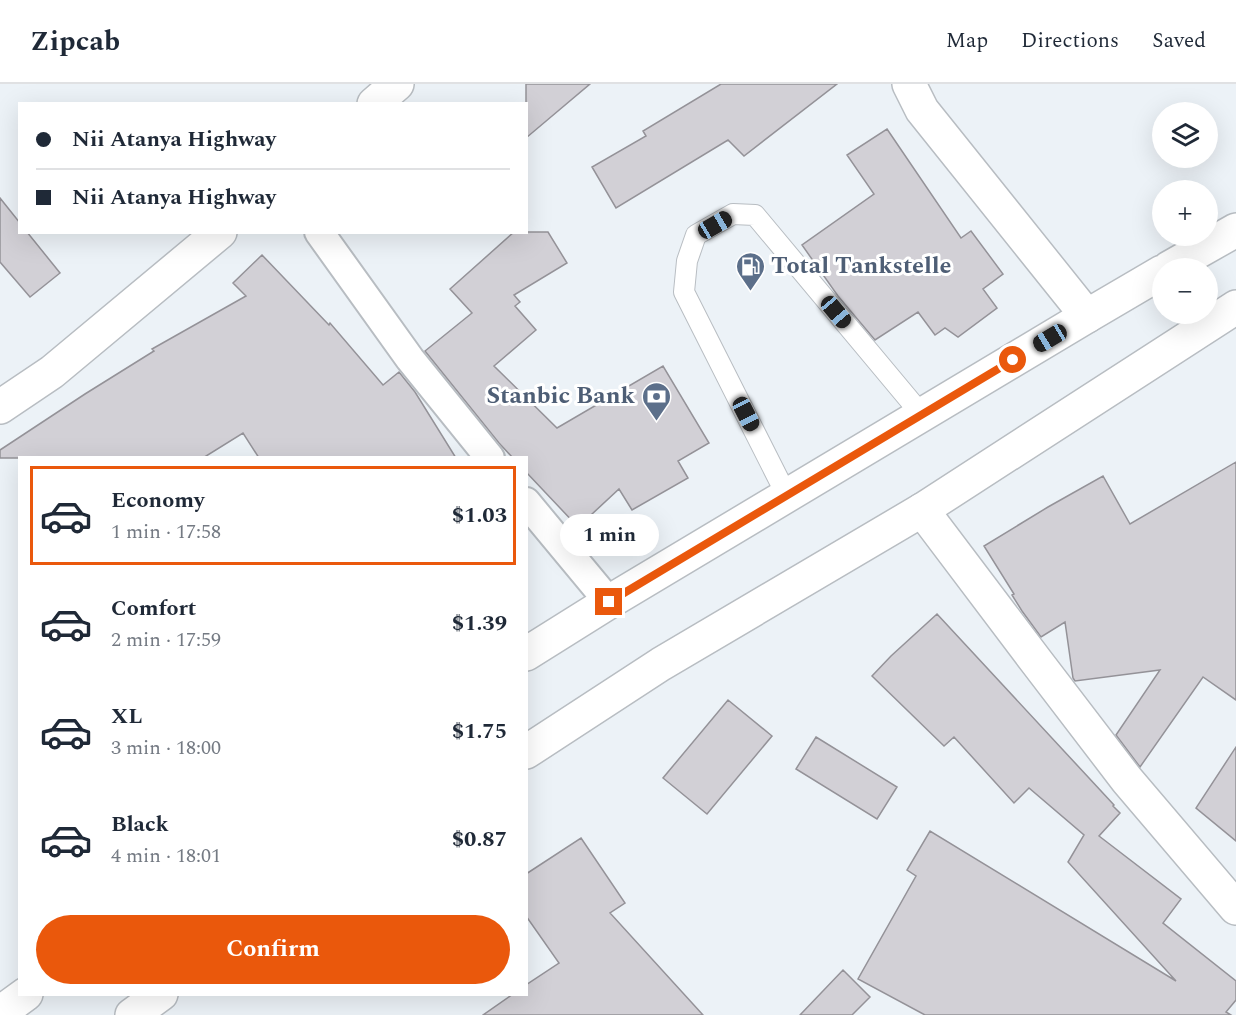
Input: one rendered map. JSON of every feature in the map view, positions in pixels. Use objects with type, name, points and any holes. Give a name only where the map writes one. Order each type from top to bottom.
[{"type":"main road","points":[[376,102],[398,84]]},
{"type":"main road","points":[[909,84],[922,110],[1087,316]]},
{"type":"main road","points":[[1187,258],[1236,230]]},
{"type":"main road","points":[[0,407],[52,372],[218,234]]},
{"type":"main road","points":[[528,653],[1152,278]]},
{"type":"main road","points":[[528,751],[661,664],[922,510],[1236,307]]},
{"type":"main road","points":[[922,510],[1035,662],[1127,780],[1236,908]]},
{"type":"main road","points":[[0,1013],[23,996]]},
{"type":"main road","points":[[132,1015],[158,996]]},
{"type":"street","points":[[320,234],[410,359],[488,456]]},
{"type":"street","points":[[528,504],[609,602]]},
{"type":"lane","points":[[787,496],[684,292],[687,261],[696,235],[733,214],[755,215],[922,415]]},
{"type":"building","points":[[526,84],[590,84],[528,136],[528,102],[526,102]]},
{"type":"building","points":[[721,84],[837,84],[744,156],[728,140],[616,208],[592,167],[646,136],[643,131]]},
{"type":"building","points":[[887,129],[961,238],[971,231],[1003,274],[983,289],[997,308],[958,337],[945,328],[935,335],[918,312],[875,340],[838,296],[802,245],[874,194],[847,155]]},
{"type":"building","points":[[0,198],[18,220],[18,234],[29,234],[60,273],[30,297],[0,262]]},
{"type":"building","points":[[548,232],[567,263],[514,295],[520,302],[515,306],[536,330],[494,366],[557,428],[663,366],[709,443],[678,461],[688,478],[632,510],[619,489],[578,527],[528,474],[528,456],[511,456],[425,351],[472,313],[450,289],[512,234]]},
{"type":"building","points":[[262,255],[329,325],[330,323],[383,385],[399,372],[415,392],[455,456],[258,456],[243,433],[206,456],[18,456],[18,458],[0,458],[0,450],[154,351],[152,349],[246,296],[233,283]]},
{"type":"building","points":[[1236,462],[1236,700],[1203,677],[1140,767],[1116,735],[1160,670],[1075,681],[1065,622],[1041,637],[1022,611],[984,546],[1103,476],[1130,524]]},
{"type":"building","points":[[937,614],[1120,813],[1099,836],[1181,899],[1163,923],[1236,981],[1236,1000],[1226,1012],[1231,1015],[925,1015],[858,979],[916,876],[907,870],[930,831],[1176,981],[1068,862],[1084,835],[1029,788],[1014,803],[954,737],[944,746],[872,676]]},
{"type":"building","points":[[728,700],[772,736],[707,814],[663,778]]},
{"type":"building","points":[[816,737],[897,787],[877,819],[796,769]]},
{"type":"building","points":[[1236,747],[1236,841],[1196,808]]},
{"type":"building","points":[[581,838],[625,903],[610,913],[703,1015],[483,1015],[510,996],[528,996],[528,984],[559,963],[528,919],[528,873]]},
{"type":"building","points":[[843,970],[870,997],[852,1015],[800,1015]]},
{"type":"place","name":"Total Tankstelle","points":[[750,292]]},
{"type":"place","name":"Stanbic Bank","points":[[656,422]]},
{"type":"route","points":[[609,602],[1013,360]]}]
